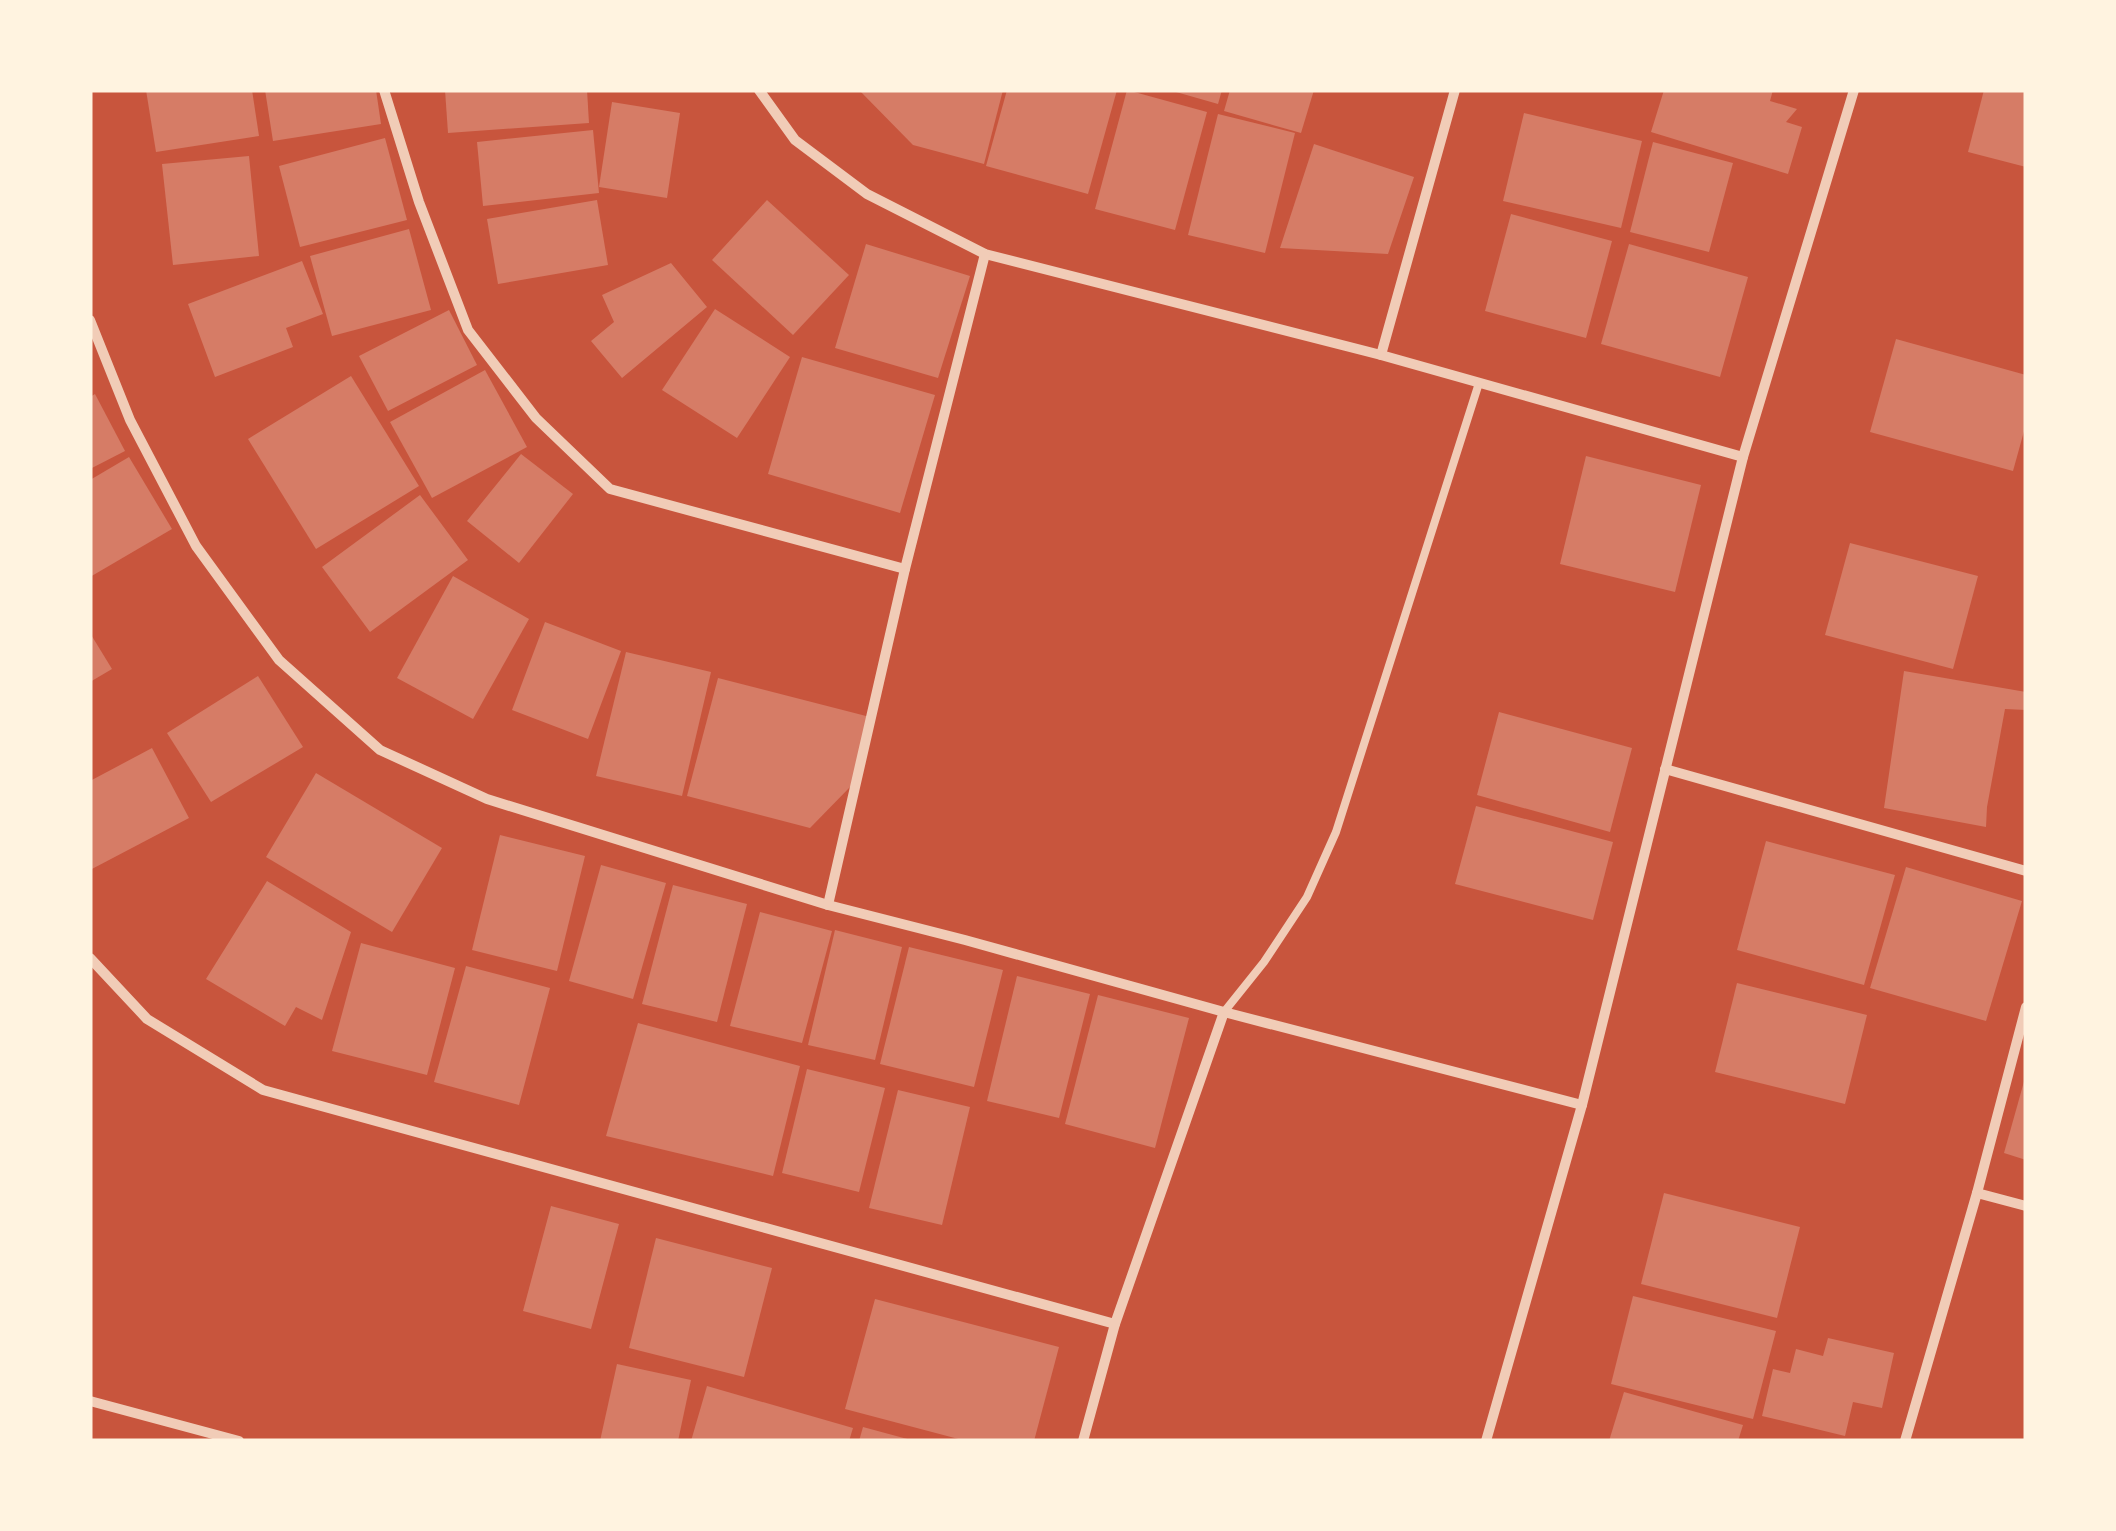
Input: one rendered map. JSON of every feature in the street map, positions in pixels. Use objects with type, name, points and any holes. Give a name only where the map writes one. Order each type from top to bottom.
[{"type":"street","points":[[384,90],[419,202],[468,330],[536,418],[610,488],[905,570]]},
{"type":"street","points":[[759,90],[795,140],[867,194],[985,254],[1382,355],[1743,457]]},
{"type":"street","points":[[1382,355],[1455,90]]},
{"type":"street","points":[[1486,1441],[1582,1105],[1743,457],[1854,90]]},
{"type":"street","points":[[828,905],[905,570],[985,254]]},
{"type":"street","points":[[90,320],[130,420],[196,546],[279,660],[380,750],[487,800],[828,905],[1582,1105]]},
{"type":"street","points":[[1665,769],[2026,871]]},
{"type":"street","points":[[90,958],[147,1019],[263,1090],[1115,1324]]},
{"type":"street","points":[[1905,1441],[2026,1007]]},
{"type":"street","points":[[1083,1441],[1115,1324],[1224,1012]]},
{"type":"street","points":[[1977,1192],[2026,1206]]},
{"type":"street","points":[[90,1401],[240,1441]]},
{"type":"lane","points":[[1224,1012],[1264,962],[1307,897],[1336,832],[1479,383]]},
{"type":"building","points":[[146,90],[252,90],[259,136],[156,152]]},
{"type":"building","points":[[265,90],[376,90],[381,124],[273,141]]},
{"type":"building","points":[[445,90],[587,90],[589,123],[448,133]]},
{"type":"building","points":[[859,90],[1003,90],[984,164],[913,145]]},
{"type":"building","points":[[1007,90],[1117,90],[1088,194],[986,166]]},
{"type":"building","points":[[1127,90],[1207,112],[1175,230],[1095,209]]},
{"type":"building","points":[[1169,90],[1222,90],[1218,104]]},
{"type":"building","points":[[1230,90],[1314,90],[1301,133],[1224,111]]},
{"type":"building","points":[[1664,90],[1773,90],[1770,101],[1797,109],[1786,122],[1802,127],[1788,174],[1651,132]]},
{"type":"building","points":[[1984,90],[2026,90],[2026,167],[1968,152]]},
{"type":"building","points":[[612,102],[680,113],[667,198],[599,187]]},
{"type":"building","points":[[1524,113],[1642,141],[1621,228],[1503,201]]},
{"type":"building","points":[[1218,114],[1295,133],[1265,253],[1188,235]]},
{"type":"building","points":[[593,130],[599,193],[483,206],[477,142]]},
{"type":"building","points":[[385,138],[407,220],[300,247],[279,166]]},
{"type":"building","points":[[1653,142],[1733,163],[1709,252],[1630,232]]},
{"type":"building","points":[[1314,144],[1414,177],[1388,254],[1280,248]]},
{"type":"building","points":[[249,156],[259,256],[173,265],[162,164]]},
{"type":"building","points":[[597,200],[608,265],[498,284],[487,219]]},
{"type":"building","points":[[767,200],[849,275],[793,335],[712,260]]},
{"type":"building","points":[[1511,214],[1612,241],[1586,338],[1485,311]]},
{"type":"building","points":[[409,229],[431,310],[332,336],[310,256]]},
{"type":"building","points":[[866,244],[970,276],[938,378],[835,348]]},
{"type":"building","points":[[1629,244],[1748,277],[1720,377],[1601,344]]},
{"type":"building","points":[[302,261],[323,314],[286,328],[293,347],[215,377],[188,304]]},
{"type":"building","points":[[671,263],[707,307],[622,378],[591,341],[614,322],[602,295]]},
{"type":"building","points":[[715,309],[790,357],[737,438],[662,390]]},
{"type":"building","points":[[449,310],[477,365],[388,411],[359,356]]},
{"type":"building","points":[[1896,339],[2026,375],[2026,424],[2013,471],[1870,432]]},
{"type":"building","points":[[802,357],[935,395],[900,513],[768,474]]},
{"type":"building","points":[[485,370],[527,447],[432,498],[390,422]]},
{"type":"building","points":[[351,376],[419,486],[316,549],[248,439]]},
{"type":"building","points":[[95,394],[125,451],[90,469],[90,397]]},
{"type":"building","points":[[521,454],[573,494],[519,563],[467,521]]},
{"type":"building","points":[[1586,456],[1701,485],[1675,592],[1560,564]]},
{"type":"building","points":[[129,457],[172,529],[90,577],[90,480]]},
{"type":"building","points":[[420,495],[468,560],[370,632],[322,567]]},
{"type":"building","points":[[1850,543],[1978,576],[1953,669],[1825,635]]},
{"type":"building","points":[[453,576],[529,619],[473,719],[397,678]]},
{"type":"building","points":[[545,622],[621,651],[588,739],[512,710]]},
{"type":"building","points":[[90,633],[112,669],[90,682]]},
{"type":"building","points":[[626,652],[711,672],[682,796],[596,776]]},
{"type":"building","points":[[1904,671],[2026,692],[2026,710],[2005,709],[1986,827],[1884,808]]},
{"type":"building","points":[[258,676],[303,747],[211,802],[167,733]]},
{"type":"building","points":[[718,678],[870,717],[852,785],[810,828],[687,796]]},
{"type":"building","points":[[1499,712],[1632,748],[1610,832],[1477,795]]},
{"type":"building","points":[[152,748],[189,818],[90,870],[90,781]]},
{"type":"building","points":[[316,773],[442,848],[392,932],[266,857]]},
{"type":"building","points":[[1476,806],[1613,842],[1593,920],[1455,884]]},
{"type":"building","points":[[500,835],[585,856],[557,971],[472,950]]},
{"type":"building","points":[[1766,841],[1895,875],[1864,985],[1737,950]]},
{"type":"building","points":[[601,865],[666,883],[633,999],[569,981]]},
{"type":"building","points":[[1906,867],[2022,901],[1986,1021],[1870,988]]},
{"type":"building","points":[[267,881],[351,932],[322,1020],[296,1007],[285,1026],[206,979]]},
{"type":"building","points":[[673,885],[747,904],[717,1022],[642,1004]]},
{"type":"building","points":[[760,912],[832,931],[802,1043],[730,1026]]},
{"type":"building","points":[[835,930],[902,947],[875,1060],[808,1045]]},
{"type":"building","points":[[361,943],[455,968],[427,1075],[332,1051]]},
{"type":"building","points":[[909,947],[1003,970],[974,1087],[880,1064]]},
{"type":"building","points":[[466,966],[550,988],[519,1105],[434,1082]]},
{"type":"building","points":[[1017,976],[1090,994],[1059,1118],[987,1101]]},
{"type":"building","points":[[1737,983],[1867,1015],[1845,1104],[1715,1072]]},
{"type":"building","points":[[1098,995],[1189,1018],[1155,1148],[1065,1124]]},
{"type":"building","points":[[638,1023],[800,1066],[773,1176],[606,1136]]},
{"type":"building","points":[[807,1069],[885,1088],[859,1192],[782,1173]]},
{"type":"building","points":[[2026,1078],[2026,1160],[2004,1153]]},
{"type":"building","points":[[898,1090],[970,1107],[942,1225],[869,1208]]},
{"type":"building","points":[[1664,1193],[1800,1227],[1777,1318],[1641,1284]]},
{"type":"building","points":[[551,1206],[619,1224],[591,1329],[523,1311]]},
{"type":"building","points":[[656,1238],[772,1268],[744,1377],[629,1348]]},
{"type":"building","points":[[1633,1296],[1776,1331],[1753,1419],[1611,1384]]},
{"type":"building","points":[[875,1299],[1059,1347],[1034,1441],[966,1441],[845,1409]]},
{"type":"building","points":[[1828,1338],[1894,1353],[1882,1408],[1853,1402],[1845,1436],[1762,1416],[1773,1369],[1790,1373],[1796,1349],[1823,1356]]},
{"type":"building","points":[[617,1364],[691,1380],[678,1441],[600,1441]]},
{"type":"building","points":[[707,1386],[853,1428],[849,1441],[691,1441]]},
{"type":"building","points":[[1624,1392],[1743,1425],[1738,1441],[1609,1441]]},
{"type":"building","points":[[863,1427],[911,1440],[911,1441],[859,1441]]}]
